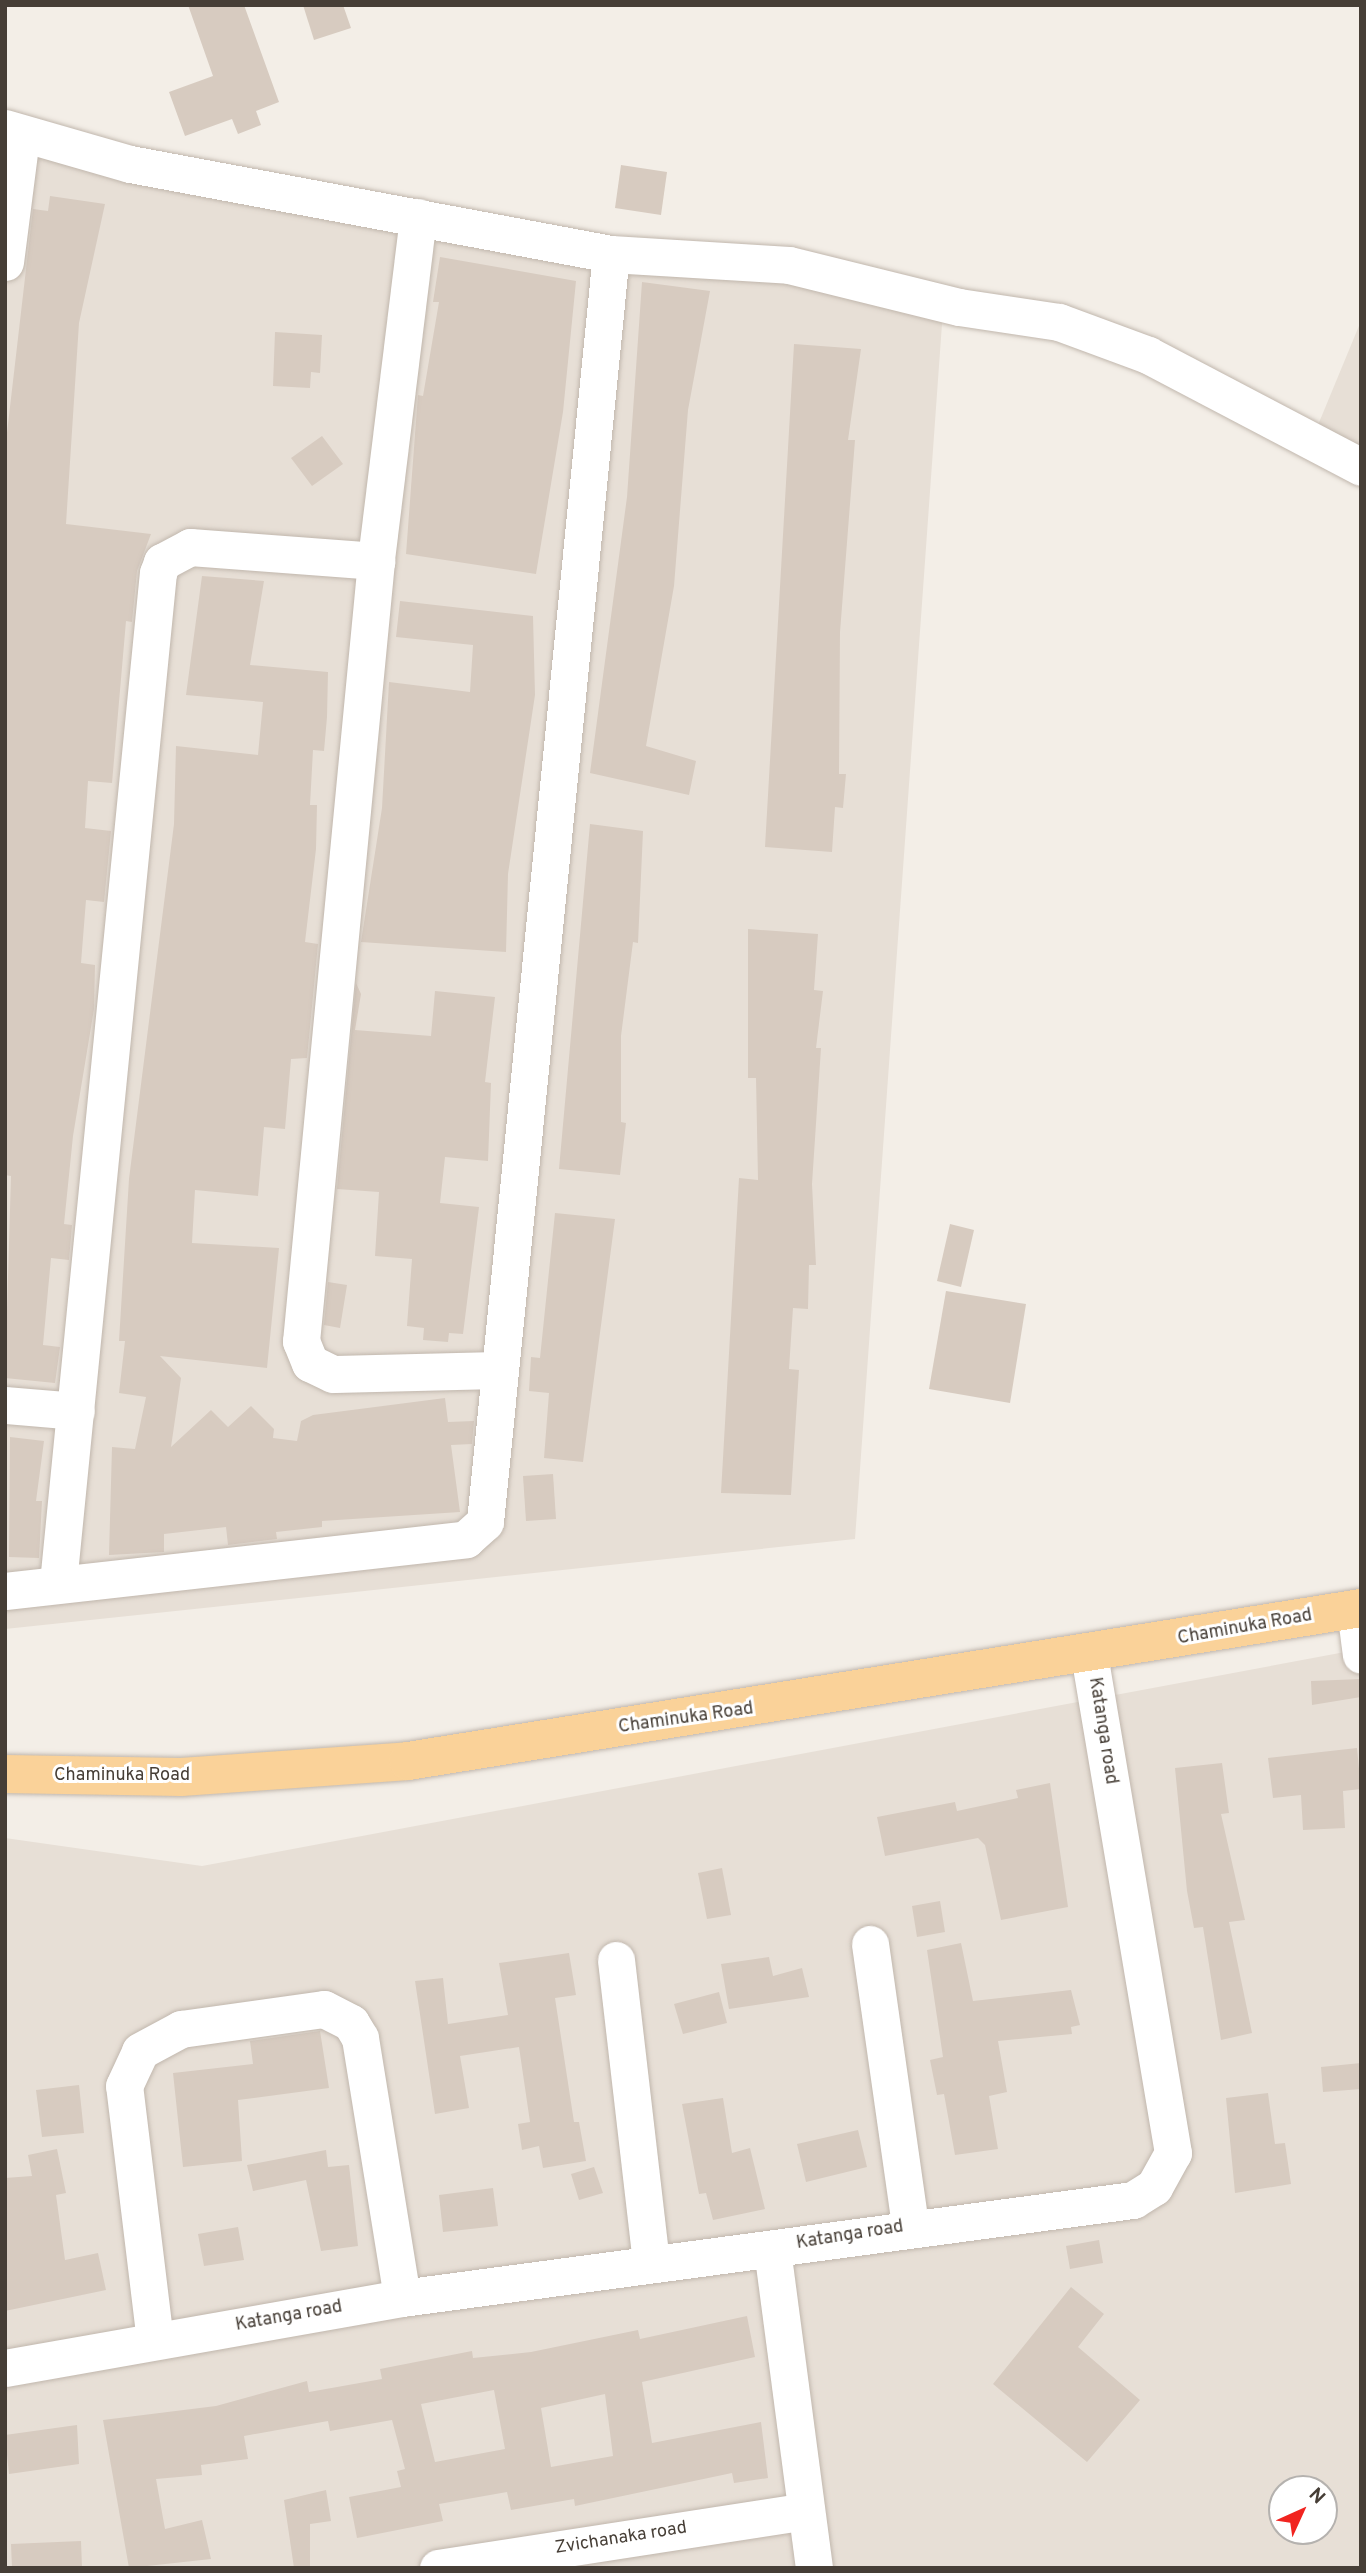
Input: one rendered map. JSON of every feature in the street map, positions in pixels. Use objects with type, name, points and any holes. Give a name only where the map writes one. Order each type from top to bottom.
[{"type":"main road","name":"Chaminuka Road","points":[[5,1774],[181,1777],[408,1761],[1358,1609]]},
{"type":"street","points":[[5,262],[13,133],[130,164],[611,254],[789,265],[960,307],[1059,322],[1148,355],[1361,467]]},
{"type":"street","points":[[418,217],[376,561],[301,1341],[310,1363],[333,1374],[499,1370]]},
{"type":"street","points":[[5,1591],[466,1539],[485,1522],[611,254]]},
{"type":"street","points":[[58,1583],[162,562],[190,547],[376,561]]},
{"type":"street","points":[[5,1405],[76,1411]]},
{"type":"street","points":[[1358,1609],[1361,1655]]},
{"type":"street","name":"Katanga road","points":[[5,2368],[402,2298],[652,2262],[772,2249],[910,2226],[1133,2200],[1154,2187],[1173,2153],[1090,1654]]},
{"type":"street","points":[[870,1944],[910,2226]]},
{"type":"street","points":[[616,1960],[652,2262]]},
{"type":"street","points":[[155,2341],[124,2086],[140,2051],[181,2029],[324,2009],[351,2023],[360,2038],[402,2298]]},
{"type":"street","points":[[772,2249],[814,2568]]},
{"type":"street","name":"Zvichanaka road","points":[[438,2568],[805,2511]]},
{"type":"shaded area","points":[[5,112],[100,172],[943,310],[855,1539],[5,1629]]},
{"type":"shaded area","points":[[1361,321],[1361,448],[1318,425]]},
{"type":"shaded area","points":[[1361,1649],[1361,2568],[5,2568],[5,1838],[202,1866]]},
{"type":"building","points":[[188,5],[244,5],[279,102],[256,111],[261,125],[238,134],[232,119],[185,136],[169,92],[213,76]]},
{"type":"building","points":[[303,5],[343,5],[351,28],[314,40]]},
{"type":"building","points":[[621,165],[667,172],[661,215],[615,208]]},
{"type":"building","points":[[50,196],[105,204],[79,323],[66,524],[151,534],[137,571],[132,622],[126,621],[112,783],[88,781],[85,828],[111,831],[104,902],[86,900],[81,963],[95,965],[94,1009],[73,1136],[64,1224],[72,1225],[69,1260],[51,1258],[43,1345],[60,1347],[55,1383],[5,1378],[11,1176],[5,1175],[5,450],[33,209],[48,211]]},
{"type":"building","points":[[440,257],[576,281],[563,412],[536,574],[406,554],[418,395],[423,396],[439,302],[433,302]]},
{"type":"building","points":[[642,282],[710,291],[688,410],[674,586],[646,746],[696,761],[689,795],[590,773],[627,497]]},
{"type":"building","points":[[275,332],[322,335],[320,373],[311,372],[310,388],[273,386]]},
{"type":"building","points":[[794,344],[861,349],[848,440],[855,440],[840,632],[839,774],[846,774],[843,808],[835,807],[832,852],[765,847]]},
{"type":"building","points":[[322,436],[343,464],[312,486],[291,458]]},
{"type":"building","points":[[202,576],[264,581],[250,665],[328,672],[327,717],[324,751],[313,750],[310,805],[317,805],[316,849],[305,942],[318,944],[307,1058],[291,1059],[285,1129],[264,1127],[258,1196],[195,1190],[192,1243],[279,1248],[267,1368],[160,1356],[181,1378],[171,1447],[211,1410],[228,1427],[251,1406],[274,1429],[273,1438],[297,1441],[301,1421],[313,1415],[445,1398],[448,1422],[474,1421],[472,1444],[451,1445],[460,1512],[322,1521],[322,1527],[276,1532],[277,1539],[228,1545],[226,1527],[164,1534],[164,1552],[109,1555],[112,1447],[135,1449],[146,1397],[119,1393],[125,1341],[119,1341],[129,1179],[174,824],[176,746],[258,755],[263,702],[186,695]]},
{"type":"building","points":[[400,601],[533,616],[535,695],[508,874],[506,952],[361,942],[382,808],[389,682],[470,692],[473,645],[396,637]]},
{"type":"building","points":[[590,824],[643,831],[638,943],[633,942],[621,1036],[621,1122],[626,1123],[620,1175],[559,1169]]},
{"type":"building","points":[[748,929],[818,934],[814,990],[823,991],[816,1048],[821,1048],[812,1184],[816,1265],[809,1265],[808,1309],[793,1308],[789,1369],[799,1370],[791,1495],[721,1493],[739,1178],[758,1180],[756,1078],[748,1078]]},
{"type":"building","points":[[356,983],[361,994],[355,1030],[431,1036],[435,991],[495,997],[485,1082],[491,1083],[488,1161],[445,1157],[440,1203],[479,1207],[463,1334],[449,1333],[448,1342],[423,1340],[424,1328],[407,1326],[412,1259],[375,1256],[379,1192],[337,1189]]},
{"type":"building","points":[[555,1213],[615,1219],[583,1462],[544,1458],[549,1393],[529,1391],[531,1357],[540,1358]]},
{"type":"building","points":[[950,1224],[974,1230],[961,1287],[937,1281]]},
{"type":"building","points":[[328,1282],[347,1285],[340,1328],[324,1325]]},
{"type":"building","points":[[946,1291],[1026,1304],[1010,1403],[929,1389]]},
{"type":"building","points":[[10,1437],[44,1441],[36,1501],[42,1501],[39,1558],[9,1557]]},
{"type":"building","points":[[553,1474],[556,1519],[526,1521],[523,1476]]},
{"type":"building","points":[[1361,1679],[1361,1697],[1312,1705],[1311,1681]]},
{"type":"building","points":[[1357,1748],[1361,1789],[1343,1791],[1345,1828],[1303,1830],[1301,1795],[1273,1798],[1268,1758]]},
{"type":"building","points":[[1222,1763],[1229,1813],[1221,1814],[1245,1920],[1229,1922],[1252,2033],[1221,2040],[1203,1927],[1194,1928],[1187,1891],[1175,1768]]},
{"type":"building","points":[[1050,1783],[1068,1907],[1001,1920],[985,1845],[978,1838],[885,1856],[877,1817],[955,1802],[957,1811],[1018,1798],[1016,1790]]},
{"type":"building","points":[[722,1868],[731,1915],[707,1919],[698,1873]]},
{"type":"building","points":[[940,1901],[945,1932],[917,1937],[912,1906]]},
{"type":"building","points":[[961,1943],[973,2001],[1071,1990],[1080,2025],[1071,2027],[1072,2034],[998,2041],[1007,2092],[989,2096],[998,2149],[955,2155],[944,2094],[937,2095],[930,2060],[943,2057],[927,1950]]},
{"type":"building","points":[[569,1953],[576,1995],[555,1998],[574,2122],[579,2122],[586,2161],[543,2168],[539,2146],[522,2150],[518,2124],[530,2122],[519,2047],[460,2056],[469,2108],[435,2114],[415,1981],[443,1978],[448,2024],[508,2015],[499,1963]]},
{"type":"building","points":[[769,1957],[773,1976],[802,1968],[809,1997],[729,2009],[721,1964]]},
{"type":"building","points":[[719,1992],[727,2023],[683,2034],[674,2004]]},
{"type":"building","points":[[320,2031],[329,2088],[238,2100],[242,2161],[183,2167],[173,2073],[253,2064],[250,2041]]},
{"type":"building","points":[[1361,2063],[1361,2089],[1323,2092],[1321,2067]]},
{"type":"building","points":[[79,2085],[84,2133],[42,2137],[36,2090]]},
{"type":"building","points":[[1268,2093],[1275,2144],[1285,2143],[1291,2184],[1235,2193],[1226,2098]]},
{"type":"building","points":[[723,2098],[732,2153],[750,2148],[765,2209],[713,2220],[706,2193],[699,2194],[682,2104]]},
{"type":"building","points":[[858,2130],[867,2167],[806,2182],[797,2144]]},
{"type":"building","points":[[57,2149],[66,2193],[56,2195],[65,2260],[98,2253],[106,2290],[5,2311],[5,2178],[32,2176],[28,2155]]},
{"type":"building","points":[[326,2150],[328,2167],[349,2165],[358,2246],[321,2251],[306,2180],[253,2191],[247,2165]]},
{"type":"building","points":[[594,2167],[603,2193],[579,2200],[571,2174]]},
{"type":"building","points":[[493,2188],[498,2226],[443,2232],[439,2195]]},
{"type":"building","points":[[238,2227],[244,2260],[204,2266],[198,2234]]},
{"type":"building","points":[[1099,2240],[1103,2263],[1070,2269],[1066,2246]]},
{"type":"building","points":[[1071,2287],[1104,2314],[1078,2347],[1140,2400],[1087,2462],[993,2384]]},
{"type":"building","points":[[747,2316],[755,2357],[642,2382],[652,2443],[761,2422],[768,2478],[734,2483],[732,2473],[575,2506],[574,2499],[511,2510],[507,2492],[439,2504],[443,2521],[357,2538],[349,2497],[401,2487],[397,2471],[405,2469],[392,2420],[330,2431],[328,2421],[244,2436],[248,2459],[201,2465],[202,2475],[156,2479],[165,2529],[202,2520],[211,2559],[129,2568],[103,2420],[216,2406],[307,2381],[309,2392],[382,2379],[380,2369],[472,2351],[473,2358],[531,2352],[638,2330],[640,2339]],"holes":[[[494,2390],[505,2449],[435,2462],[421,2404]],[[605,2394],[613,2456],[551,2467],[541,2408]]]},
{"type":"building","points":[[77,2425],[79,2464],[9,2474],[5,2435]]},
{"type":"building","points":[[326,2490],[331,2521],[310,2524],[310,2568],[294,2568],[284,2500]]},
{"type":"building","points":[[81,2541],[82,2568],[12,2568],[11,2544]]}]
